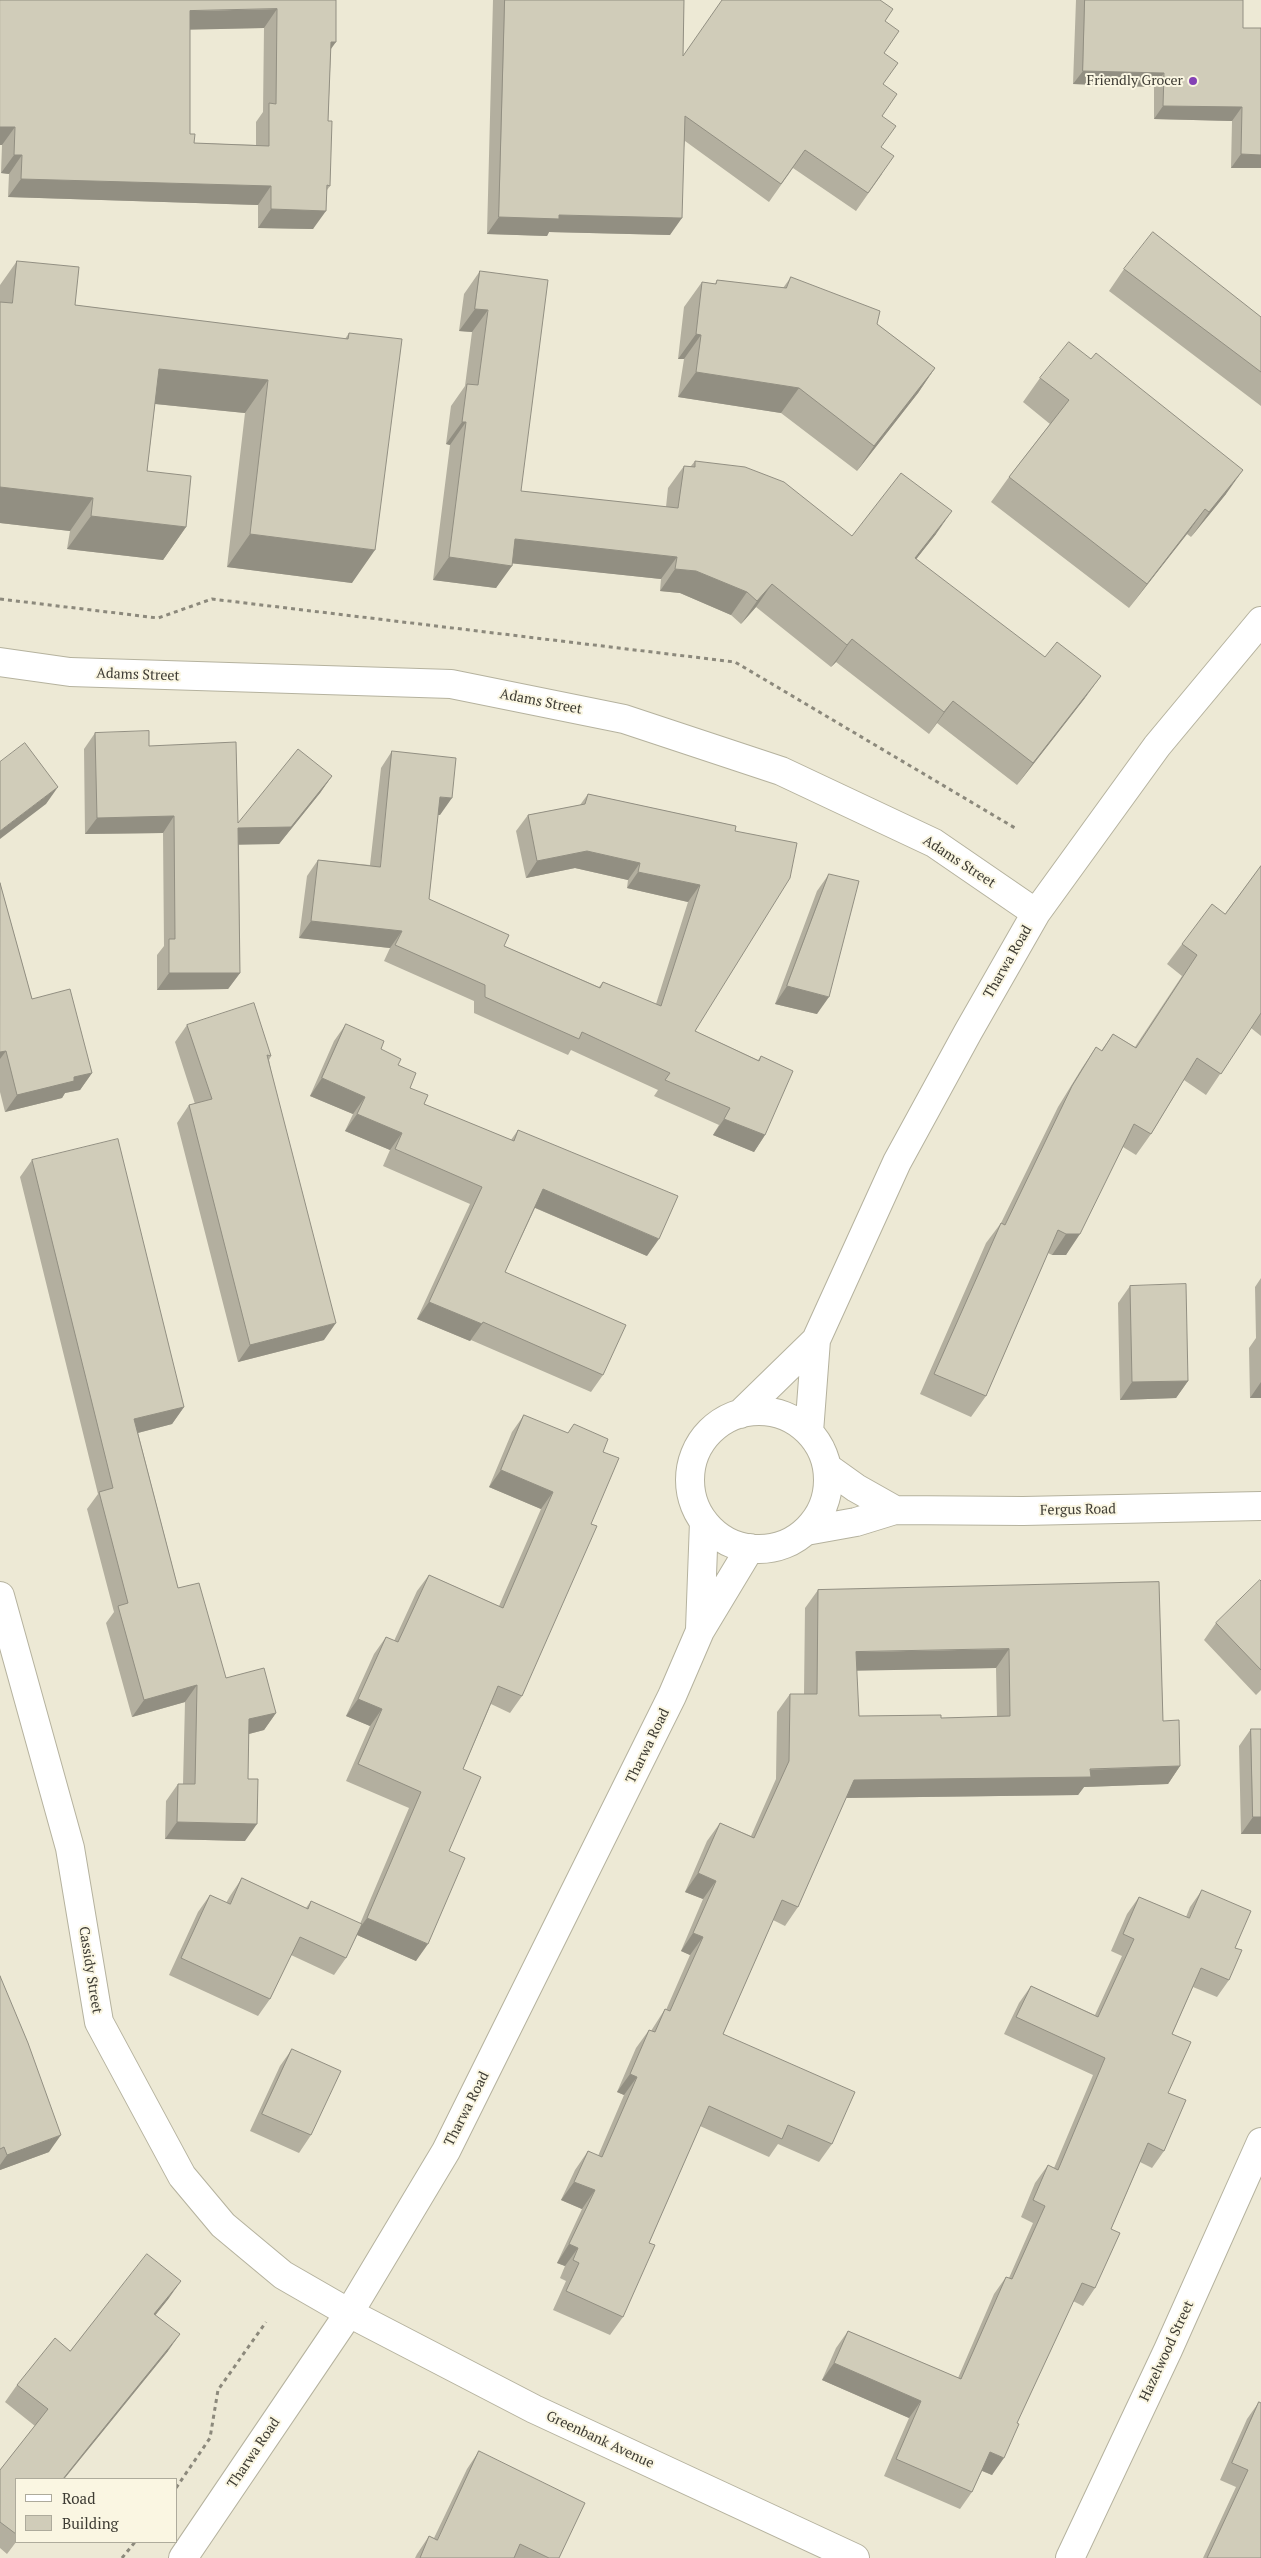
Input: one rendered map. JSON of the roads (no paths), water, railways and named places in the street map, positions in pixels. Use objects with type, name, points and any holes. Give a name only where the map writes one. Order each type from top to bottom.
[{"type":"street","name":"Tharwa Road","points":[[809,1432],[816,1340],[897,1162],[1036,913],[1157,746],[1261,621]]},
{"type":"street","name":"Adams Street","points":[[0,662],[70,672],[451,684],[624,719],[781,771],[916,834],[934,843],[1036,913]]},
{"type":"street","name":"Tharwa Road","points":[[740,1414],[816,1340]]},
{"type":"street","points":[[758,1411],[776,1413],[794,1420],[818,1442],[828,1468],[828,1486],[824,1504],[806,1531],[780,1546],[765,1549],[732,1544],[716,1534],[704,1522],[694,1502],[690,1480],[694,1458],[704,1439],[720,1424],[740,1414],[758,1411]]},
{"type":"street","name":"Fergus Road","points":[[828,1468],[856,1488],[895,1510]]},
{"type":"street","name":"Fergus Road","points":[[806,1531],[856,1522],[895,1510],[1023,1511],[1261,1506]]},
{"type":"street","name":"Tharwa Road","points":[[700,1631],[704,1522]]},
{"type":"street","name":"Tharwa Road","points":[[183,2558],[349,2313],[454,2134],[672,1696],[700,1631],[750,1548]]},
{"type":"street","name":"Cassidy Street","points":[[0,1596],[70,1848],[99,2022],[182,2176],[223,2225],[283,2275],[349,2313]]},
{"type":"street","name":"Hazelwood Street","points":[[1070,2558],[1168,2350],[1261,2142]]},
{"type":"street","name":"Greenbank Avenue","points":[[349,2313],[534,2409],[855,2558]]},
{"type":"place","name":"Friendly Grocer","points":[[1193,81]]}]
